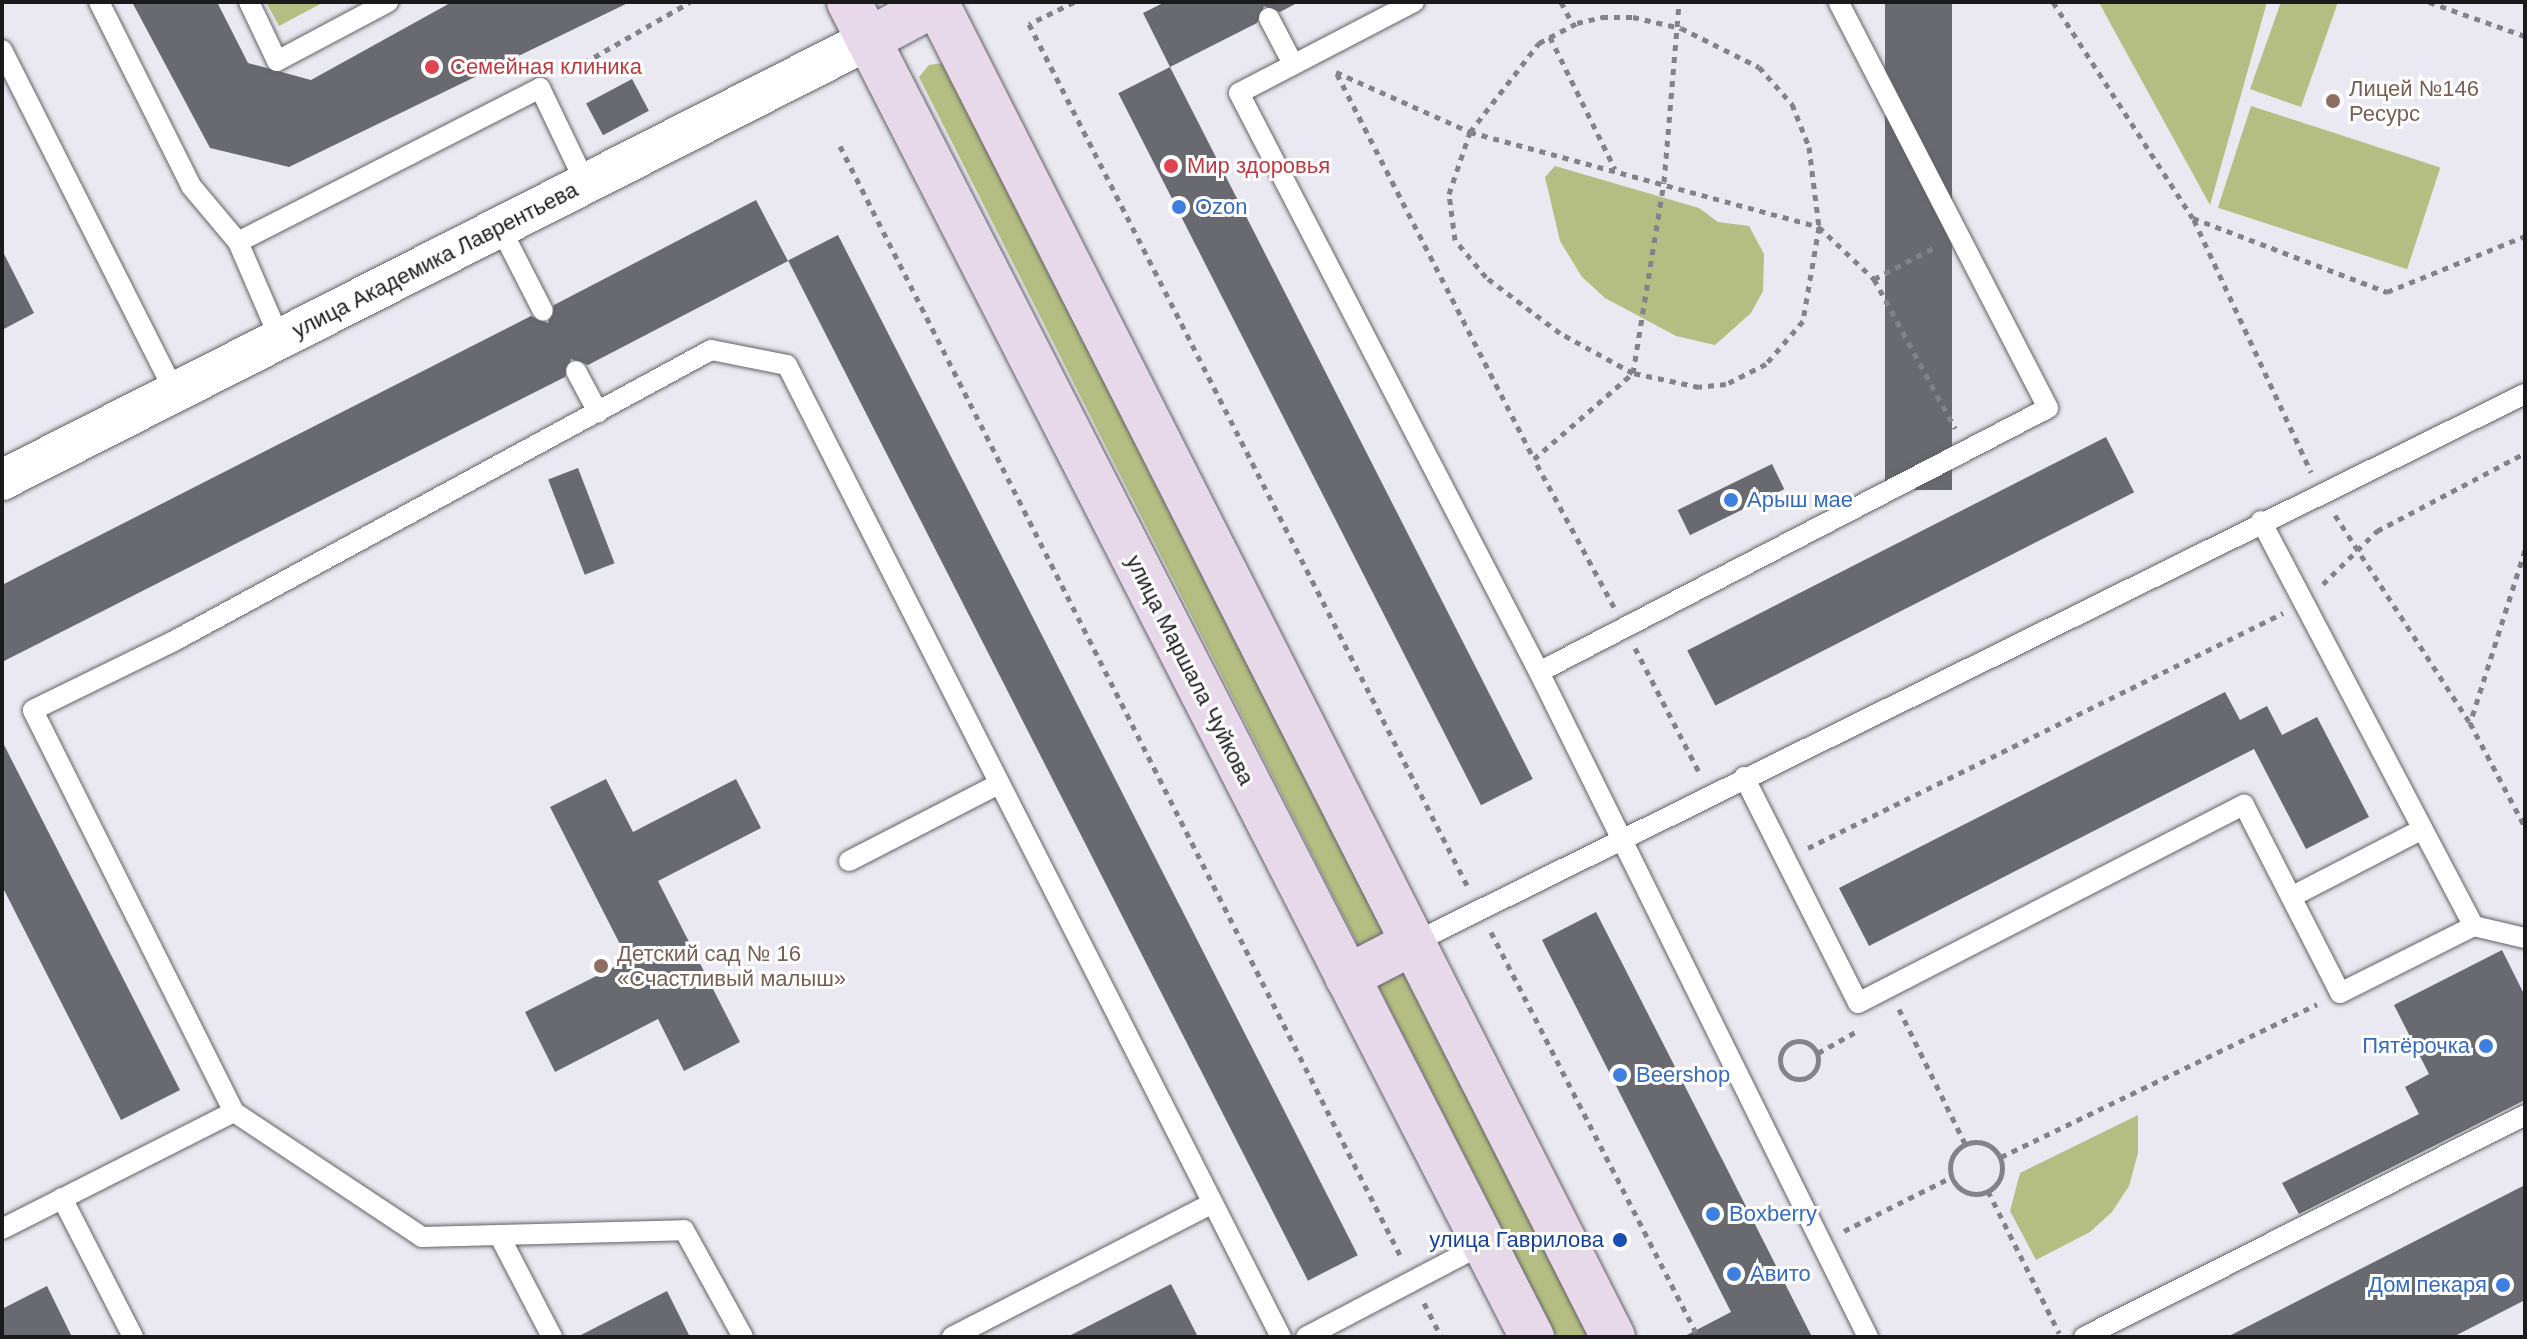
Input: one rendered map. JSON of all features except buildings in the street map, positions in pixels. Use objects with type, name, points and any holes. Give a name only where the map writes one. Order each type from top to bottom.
[{"type":"main road","points":[[858,21],[937,2],[1613,1337]]},
{"type":"main road","name":"улица Маршала Чуйкова","points":[[858,21],[1532,1337]]},
{"type":"main road","points":[[1347,977],[1413,943]]},
{"type":"street","name":"улица Академика Лаврентьева","points":[[2,480],[586,184],[858,21]]},
{"type":"lane","points":[[99,2],[191,186],[238,242],[280,339]]},
{"type":"lane","points":[[249,2],[277,61],[388,2]]},
{"type":"lane","points":[[1414,2],[1239,93],[1539,672],[1868,1337]]},
{"type":"lane","points":[[1539,672],[2048,408],[1838,2]]},
{"type":"lane","points":[[1269,18],[1293,64]]},
{"type":"lane","points":[[5,63],[175,392]]},
{"type":"lane","points":[[238,242],[540,88],[586,184]]},
{"type":"lane","points":[[500,227],[543,311]]},
{"type":"lane","points":[[743,1337],[684,1230],[422,1237],[234,1112],[33,710],[174,641],[711,350],[787,365],[1281,1337]]},
{"type":"lane","points":[[576,371],[598,412]]},
{"type":"lane","points":[[1413,943],[1709,793],[2525,394]]},
{"type":"lane","points":[[2261,521],[2474,926]]},
{"type":"lane","points":[[1744,777],[1858,1003],[2244,805],[2340,993],[2474,926],[2525,938]]},
{"type":"lane","points":[[849,861],[999,784]]},
{"type":"lane","points":[[2291,897],[2423,829]]},
{"type":"lane","points":[[2,1229],[234,1112]]},
{"type":"lane","points":[[2084,1337],[2525,1115]]},
{"type":"lane","points":[[62,1198],[133,1337]]},
{"type":"lane","points":[[952,1337],[1211,1204]]},
{"type":"lane","points":[[499,1235],[552,1337]]},
{"type":"lane","points":[[1306,1337],[1485,1243]]},
{"type":"path","points":[[540,88],[690,2]]},
{"type":"path","points":[[1074,2],[1029,24],[1698,1337]]},
{"type":"path","points":[[1561,2],[1573,25]]},
{"type":"path","points":[[1534,459],[1633,373],[1664,182],[1679,2]]},
{"type":"path","points":[[2053,2],[2193,218],[2321,492],[2470,723],[2525,827]]},
{"type":"path","points":[[2429,2],[2525,36]]},
{"type":"path","points":[[1633,17],[1675,27],[1723,46],[1774,79],[1792,104],[1809,147],[1819,227],[1803,321],[1766,364],[1726,384],[1699,387],[1633,373],[1560,333],[1462,255],[1449,219],[1449,194],[1470,132],[1511,73],[1550,37],[1573,25],[1633,17]]},
{"type":"path","points":[[1550,37],[1615,169]]},
{"type":"path","points":[[1323,49],[1709,793]]},
{"type":"path","points":[[1336,72],[1470,132],[1664,182],[1819,227],[1874,279],[1967,450]]},
{"type":"path","points":[[840,146],[1441,1337]]},
{"type":"path","points":[[2193,218],[2387,292],[2525,236]]},
{"type":"path","points":[[1874,279],[1959,235]]},
{"type":"path","points":[[1785,859],[2304,603],[2377,531],[2525,453]]},
{"type":"path","points":[[2470,723],[2525,550]]},
{"type":"path","points":[[1889,986],[1965,1144]]},
{"type":"path","points":[[2001,1157],[2340,993]]},
{"type":"path","points":[[1793,1042],[1807,1042],[1818,1053],[1818,1068],[1807,1078],[1792,1078],[1781,1067],[1781,1052],[1793,1042]]},
{"type":"path","points":[[1965,1144],[1992,1145],[2001,1157],[2003,1170],[1988,1191]]},
{"type":"path","points":[[1965,1144],[1951,1163],[1952,1177],[1966,1192],[1988,1191]]},
{"type":"path","points":[[1822,1242],[1952,1177]]},
{"type":"path","points":[[1988,1191],[2061,1337]]},
{"type":"green space","points":[[266,2],[324,2],[279,26]]},
{"type":"green space","points":[[2099,2],[2267,2],[2210,205],[2109,21]]},
{"type":"green space","points":[[2281,2],[2338,2],[2301,107],[2250,89]]},
{"type":"green space","points":[[942,63],[1383,931],[1366,947],[1358,945],[919,77],[929,65]]},
{"type":"green space","points":[[2251,106],[2440,167],[2407,269],[2218,208]]},
{"type":"green space","points":[[1555,166],[1699,208],[1718,222],[1749,226],[1764,254],[1763,291],[1751,313],[1715,345],[1676,336],[1605,298],[1582,277],[1560,241],[1545,177]]},
{"type":"green space","points":[[1401,967],[1590,1337],[1557,1337],[1375,980]]},
{"type":"green space","points":[[2138,1115],[2138,1153],[2129,1186],[2112,1212],[2090,1232],[2036,1260],[2010,1211],[2020,1173]]},
{"type":"place","name":"Семейная клиника","points":[[432,67]]},
{"type":"place","name":"Лицей №146 Ресурс","points":[[2333,101]]},
{"type":"place","name":"Мир здоровья","points":[[1171,166]]},
{"type":"place","name":"Ozon","points":[[1179,207]]},
{"type":"place","name":"Арыш мае","points":[[1731,500]]},
{"type":"place","name":"Детский сад № 16 «Счастливый малыш»","points":[[601,966]]},
{"type":"place","name":"Пятёрочка","points":[[2486,1046]]},
{"type":"place","name":"Beershop","points":[[1620,1075]]},
{"type":"place","name":"Boxberry","points":[[1713,1214]]},
{"type":"place","name":"улица Гаврилова","points":[[1620,1240]]},
{"type":"place","name":"Авито","points":[[1734,1274]]},
{"type":"place","name":"Дом пекаря","points":[[2503,1285]]}]
